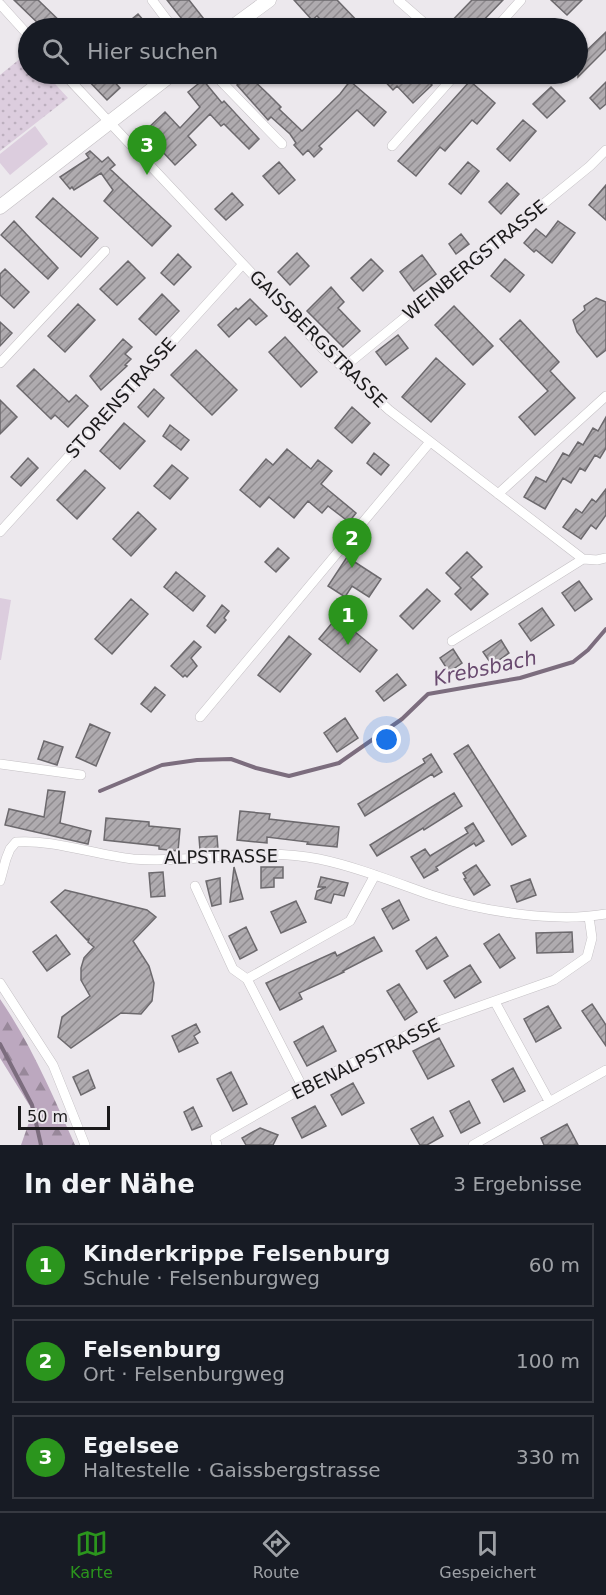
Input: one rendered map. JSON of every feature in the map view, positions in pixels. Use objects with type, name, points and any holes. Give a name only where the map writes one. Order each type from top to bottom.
[{"type":"main road","points":[[245,18],[269,0]]},
{"type":"main road","points":[[0,207],[159,84]]},
{"type":"street","points":[[152,0],[166,18]]},
{"type":"street","points":[[398,0],[419,18]]},
{"type":"street","points":[[505,18],[521,0]]},
{"type":"street","points":[[0,4],[18,24]]},
{"type":"street","name":"GAISSBERGSTRASSE","points":[[73,84],[343,368],[389,410],[584,559]]},
{"type":"street","points":[[224,84],[282,144]]},
{"type":"street","points":[[392,146],[447,84]]},
{"type":"street","name":"WEINBERGSTRASSE","points":[[343,368],[565,187],[606,150]]},
{"type":"street","points":[[0,363],[105,250]]},
{"type":"street","name":"STORENSTRASSE","points":[[0,532],[243,264]]},
{"type":"street","points":[[498,494],[606,396]]},
{"type":"street","points":[[200,717],[430,442]]},
{"type":"street","points":[[452,642],[584,559],[606,558]]},
{"type":"street","points":[[0,764],[81,775]]},
{"type":"street","name":"ALPSTRASSE","points":[[0,881],[10,849],[16,842],[32,841],[94,854],[135,859],[185,859],[260,853],[317,859],[375,875],[434,896],[492,909],[524,914],[589,917],[606,914]]},
{"type":"street","points":[[247,979],[350,921],[375,875]]},
{"type":"street","points":[[195,886],[232,969],[247,979],[303,1088]]},
{"type":"street","name":"EBENALPSTRASSE","points":[[217,1145],[214,1138],[303,1088],[427,1025],[554,980],[587,957],[592,938],[589,917]]},
{"type":"street","points":[[0,983],[53,1065],[85,1145]]},
{"type":"street","points":[[495,1002],[549,1101]]},
{"type":"street","points":[[473,1145],[606,1070]]},
{"type":"shaded area","points":[[18,60],[18,84],[55,84],[68,98],[0,151],[0,75]]},
{"type":"shaded area","points":[[35,126],[48,144],[10,175],[0,163],[0,154]]},
{"type":"shaded area","points":[[0,598],[11,600],[1,660],[0,660]]},
{"type":"green space","points":[[0,999],[32,1052],[75,1145],[21,1145],[33,1111],[0,1058]]},
{"type":"building","points":[[14,0],[38,0],[57,18],[33,18]]},
{"type":"building","points":[[167,0],[189,0],[203,18],[181,18]]},
{"type":"building","points":[[294,0],[337,0],[354,18],[319,18],[317,16],[310,18]]},
{"type":"building","points":[[472,0],[503,0],[486,18],[455,18]]},
{"type":"building","points":[[551,0],[582,0],[567,15]]},
{"type":"building","points":[[606,32],[606,49],[588,67],[588,49]]},
{"type":"building","points":[[606,82],[606,104],[600,109],[590,98]]},
{"type":"building","points":[[92,84],[116,84],[120,88],[107,100]]},
{"type":"building","points":[[198,84],[206,84],[222,103],[224,101],[259,139],[249,149],[224,124],[221,126],[210,114],[188,136],[196,145],[175,165],[144,132],[165,112],[180,128],[200,107],[188,92]]},
{"type":"building","points":[[257,84],[302,131],[348,84],[353,84],[386,112],[374,126],[357,110],[319,146],[322,149],[314,157],[308,150],[303,155],[294,145],[296,143],[290,134],[271,117],[268,120],[237,85]]},
{"type":"building","points":[[387,84],[432,85],[413,103],[397,86],[393,90]]},
{"type":"building","points":[[467,84],[473,84],[495,103],[477,124],[472,120],[445,151],[440,147],[416,176],[398,161]]},
{"type":"building","points":[[551,87],[565,101],[547,118],[533,104]]},
{"type":"building","points":[[523,120],[536,131],[510,161],[497,149]]},
{"type":"building","points":[[90,151],[102,162],[108,157],[115,165],[110,169],[171,226],[152,246],[104,201],[113,190],[101,173],[74,190],[72,187],[70,189],[60,177],[89,158],[86,154]]},
{"type":"building","points":[[279,162],[295,180],[279,194],[263,176]]},
{"type":"building","points":[[468,162],[479,171],[461,194],[449,184]]},
{"type":"building","points":[[507,183],[519,194],[501,214],[489,202]]},
{"type":"building","points":[[606,185],[606,220],[589,205]]},
{"type":"building","points":[[232,193],[243,205],[226,220],[215,209]]},
{"type":"building","points":[[53,198],[98,238],[81,257],[36,217]]},
{"type":"building","points":[[14,221],[58,268],[48,279],[1,235]]},
{"type":"building","points":[[558,221],[575,233],[552,263],[524,243],[536,229],[546,237]]},
{"type":"building","points":[[461,234],[469,244],[456,254],[449,244]]},
{"type":"building","points":[[297,253],[309,266],[290,285],[278,272]]},
{"type":"building","points":[[178,254],[191,267],[174,285],[161,273]]},
{"type":"building","points":[[422,255],[436,274],[414,291],[400,272]]},
{"type":"building","points":[[371,259],[383,271],[363,291],[351,278]]},
{"type":"building","points":[[505,259],[524,275],[510,292],[491,276]]},
{"type":"building","points":[[128,261],[145,278],[117,305],[100,289]]},
{"type":"building","points":[[5,269],[29,292],[14,308],[0,295],[0,274]]},
{"type":"building","points":[[331,287],[344,302],[338,308],[360,331],[343,347],[307,311]]},
{"type":"building","points":[[162,294],[179,311],[156,335],[139,319]]},
{"type":"building","points":[[596,298],[606,302],[606,350],[597,357],[577,332],[573,320],[585,310],[584,306]]},
{"type":"building","points":[[250,299],[267,316],[256,325],[249,318],[229,337],[218,325],[236,308],[238,310]]},
{"type":"building","points":[[78,304],[95,320],[65,352],[48,336]]},
{"type":"building","points":[[454,306],[493,346],[473,365],[435,325]]},
{"type":"building","points":[[520,320],[559,362],[550,371],[575,398],[535,435],[519,417],[548,391],[500,339]]},
{"type":"building","points":[[0,322],[12,333],[0,346]]},
{"type":"building","points":[[398,335],[408,348],[386,365],[376,352]]},
{"type":"building","points":[[285,337],[317,372],[301,387],[269,352]]},
{"type":"building","points":[[123,339],[132,347],[125,354],[131,359],[125,365],[127,366],[101,390],[90,376]]},
{"type":"building","points":[[196,350],[237,390],[212,415],[171,375]]},
{"type":"building","points":[[436,358],[465,384],[431,422],[402,397]]},
{"type":"building","points":[[34,369],[69,402],[76,395],[88,406],[68,427],[55,415],[51,419],[17,386]]},
{"type":"building","points":[[154,389],[164,398],[148,417],[138,407]]},
{"type":"building","points":[[0,400],[17,417],[0,434]]},
{"type":"building","points":[[352,407],[370,423],[352,443],[335,428]]},
{"type":"building","points":[[606,417],[606,448],[600,458],[595,455],[585,471],[580,468],[571,483],[563,478],[545,509],[524,497],[536,477],[546,482],[563,453],[569,456],[578,442],[583,445],[593,428],[598,431]]},
{"type":"building","points":[[124,423],[145,441],[120,469],[100,451]]},
{"type":"building","points":[[170,425],[189,440],[181,450],[163,436]]},
{"type":"building","points":[[287,449],[311,469],[318,460],[332,471],[321,484],[356,513],[349,522],[328,506],[322,513],[308,501],[294,518],[269,497],[260,507],[240,490],[266,459],[273,465]]},
{"type":"building","points":[[374,453],[389,465],[381,475],[367,463]]},
{"type":"building","points":[[28,458],[38,468],[21,486],[11,477]]},
{"type":"building","points":[[172,465],[188,478],[170,499],[154,486]]},
{"type":"building","points":[[85,470],[105,488],[77,519],[57,500]]},
{"type":"building","points":[[606,489],[606,515],[596,529],[591,525],[581,539],[563,527],[576,509],[582,513],[592,499],[596,502]]},
{"type":"building","points":[[138,512],[156,529],[131,556],[113,539]]},
{"type":"building","points":[[278,548],[289,558],[276,572],[265,562]]},
{"type":"building","points":[[467,552],[482,567],[471,577],[488,594],[471,610],[455,594],[461,588],[446,573]]},
{"type":"building","points":[[347,557],[381,579],[369,597],[352,586],[345,597],[328,586]]},
{"type":"building","points":[[176,572],[205,596],[193,611],[164,587]]},
{"type":"building","points":[[579,581],[592,599],[575,611],[562,593]]},
{"type":"building","points":[[427,589],[440,601],[413,629],[400,616]]},
{"type":"building","points":[[131,599],[148,614],[112,654],[95,639]]},
{"type":"building","points":[[222,605],[229,611],[224,618],[226,620],[215,633],[207,626]]},
{"type":"building","points":[[542,608],[554,625],[531,641],[519,624]]},
{"type":"building","points":[[337,617],[377,650],[360,672],[319,639]]},
{"type":"building","points":[[289,636],[311,654],[280,692],[258,675]]},
{"type":"building","points":[[501,640],[509,653],[492,665],[483,652]]},
{"type":"building","points":[[194,641],[201,647],[191,658],[197,666],[187,677],[185,675],[183,677],[171,666]]},
{"type":"building","points":[[453,649],[462,663],[449,672],[440,658]]},
{"type":"building","points":[[397,674],[406,685],[384,701],[376,691]]},
{"type":"building","points":[[155,687],[165,695],[151,712],[141,704]]},
{"type":"building","points":[[345,718],[358,738],[337,752],[324,733]]},
{"type":"building","points":[[90,724],[110,733],[96,766],[76,757]]},
{"type":"building","points":[[44,741],[63,747],[57,765],[38,759]]},
{"type":"building","points":[[468,745],[526,836],[512,845],[454,754]]},
{"type":"building","points":[[431,754],[442,772],[434,777],[432,774],[365,816],[358,804],[425,763],[423,759]]},
{"type":"building","points":[[48,790],[65,792],[60,823],[91,831],[88,844],[5,825],[9,809],[44,817]]},
{"type":"building","points":[[454,793],[462,806],[377,856],[370,845]]},
{"type":"building","points":[[240,811],[270,814],[269,819],[339,827],[337,847],[267,837],[267,843],[237,840]]},
{"type":"building","points":[[106,818],[149,822],[149,826],[180,829],[178,851],[159,849],[159,846],[104,840]]},
{"type":"building","points":[[473,823],[484,841],[476,846],[474,843],[436,867],[438,870],[424,878],[411,857],[425,849],[430,856],[468,833],[465,828]]},
{"type":"building","points":[[217,836],[218,849],[200,850],[199,837]]},
{"type":"building","points":[[476,865],[490,885],[474,895],[463,873]]},
{"type":"building","points":[[234,867],[243,899],[230,902]]},
{"type":"building","points":[[261,867],[283,867],[283,878],[274,878],[274,887],[261,888]]},
{"type":"building","points":[[163,872],[165,896],[151,897],[149,873]]},
{"type":"building","points":[[321,877],[348,883],[344,896],[334,894],[331,903],[315,899],[317,891],[326,887],[318,887]]},
{"type":"building","points":[[220,878],[221,904],[212,906],[206,881]]},
{"type":"building","points":[[530,879],[536,895],[517,902],[511,886]]},
{"type":"building","points":[[65,890],[147,910],[156,917],[133,941],[149,966],[154,983],[152,1001],[141,1014],[121,1013],[71,1048],[58,1037],[62,1017],[90,996],[81,980],[81,968],[84,958],[94,947],[88,942],[89,939],[87,940],[51,902]]},
{"type":"building","points":[[399,900],[409,920],[393,929],[382,909]]},
{"type":"building","points":[[296,901],[306,922],[281,933],[271,912]]},
{"type":"building","points":[[246,927],[257,950],[240,959],[229,936]]},
{"type":"building","points":[[572,932],[573,952],[537,953],[536,933]]},
{"type":"building","points":[[499,934],[515,958],[500,968],[484,944]]},
{"type":"building","points":[[56,935],[70,954],[47,971],[33,952]]},
{"type":"building","points":[[374,937],[382,951],[299,993],[302,999],[280,1010],[266,983],[335,952],[337,956]]},
{"type":"building","points":[[436,937],[448,956],[427,969],[416,951]]},
{"type":"building","points":[[470,965],[481,982],[455,998],[444,981]]},
{"type":"building","points":[[399,984],[417,1012],[405,1020],[387,991]]},
{"type":"building","points":[[592,1004],[606,1025],[606,1046],[582,1011]]},
{"type":"building","points":[[548,1006],[561,1028],[536,1042],[524,1019]]},
{"type":"building","points":[[196,1024],[200,1032],[194,1036],[198,1043],[179,1052],[172,1036]]},
{"type":"building","points":[[323,1026],[336,1051],[307,1066],[294,1042]]},
{"type":"building","points":[[439,1038],[454,1066],[428,1079],[413,1051]]},
{"type":"building","points":[[513,1068],[525,1091],[504,1102],[492,1080]]},
{"type":"building","points":[[88,1070],[95,1088],[81,1095],[73,1077]]},
{"type":"building","points":[[231,1072],[247,1104],[233,1111],[217,1079]]},
{"type":"building","points":[[353,1083],[364,1103],[342,1115],[331,1095]]},
{"type":"building","points":[[469,1101],[480,1123],[461,1133],[450,1111]]},
{"type":"building","points":[[315,1106],[326,1126],[302,1138],[292,1118]]},
{"type":"building","points":[[193,1107],[202,1126],[192,1130],[184,1112]]},
{"type":"building","points":[[433,1117],[443,1136],[427,1145],[420,1145],[411,1129]]},
{"type":"building","points":[[567,1124],[578,1145],[544,1145],[541,1138]]},
{"type":"building","points":[[260,1128],[278,1135],[273,1145],[246,1145],[242,1138]]},
{"type":"waterway","name":"Krebsbach","points":[[100,791],[162,765],[197,760],[231,759],[289,776],[339,763],[402,719],[428,694],[520,678],[573,662],[588,650],[606,629]]},
{"type":"waterway","points":[[0,1044],[32,1105],[41,1145]]},
{"type":"place","name":"Egelsee","points":[[147,175]]},
{"type":"place","name":"Felsenburg","points":[[352,568]]},
{"type":"place","name":"Kinderkrippe Felsenburg","points":[[348,645]]}]
